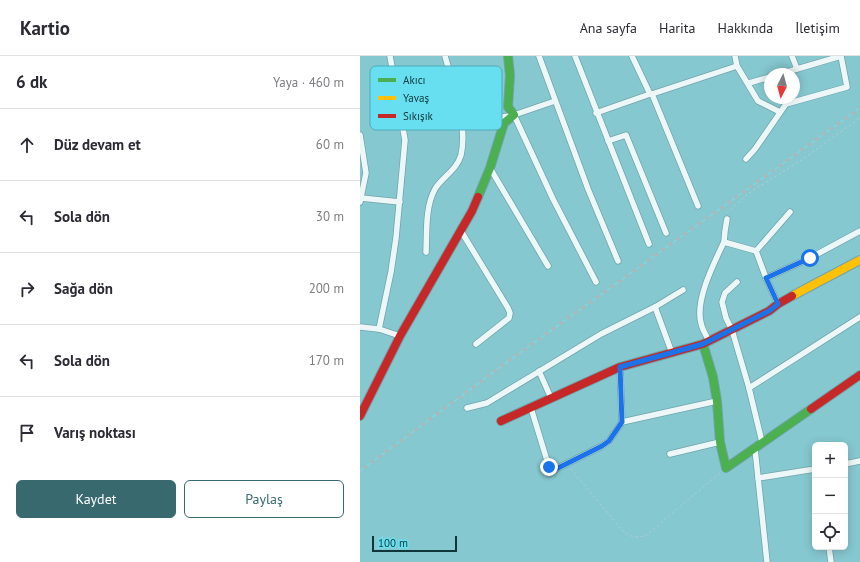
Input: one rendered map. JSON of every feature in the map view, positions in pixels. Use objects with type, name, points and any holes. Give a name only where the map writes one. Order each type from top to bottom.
[{"type":"street","points":[[390,56],[392,66]]},
{"type":"street","points":[[445,56],[448,66]]},
{"type":"street","points":[[508,56],[510,75],[508,107],[514,115],[553,199],[596,282]]},
{"type":"street","points":[[539,56],[588,189],[618,261]]},
{"type":"street","points":[[575,56],[596,113],[649,244]]},
{"type":"street","points":[[632,56],[651,94],[698,206]]},
{"type":"street","points":[[735,56],[737,66],[749,83],[758,100],[780,112]]},
{"type":"street","points":[[792,56],[797,68]]},
{"type":"street","points":[[746,159],[755,149],[786,104],[848,87],[841,56],[800,68]]},
{"type":"street","points":[[596,113],[737,66]]},
{"type":"street","points":[[749,83],[764,79]]},
{"type":"street","points":[[502,117],[514,115],[555,101]]},
{"type":"street","points":[[502,129],[504,123],[514,115]]},
{"type":"street","points":[[379,329],[391,272],[400,202],[405,140],[403,130]]},
{"type":"street","points":[[426,252],[428,210],[431,198],[436,188],[453,169],[461,156],[462,130]]},
{"type":"street","points":[[360,416],[400,336],[472,211],[490,168],[502,130]]},
{"type":"street","points":[[360,135],[366,173],[360,202]]},
{"type":"street","points":[[608,141],[626,135],[666,233]]},
{"type":"street","points":[[490,168],[548,266]]},
{"type":"street","points":[[360,198],[400,202]]},
{"type":"street","points":[[756,251],[790,212]]},
{"type":"street","points":[[727,219],[724,242],[708,276],[700,309],[701,324],[706,342],[717,401],[720,442],[726,468],[860,376]]},
{"type":"street","points":[[461,231],[510,313],[509,318],[476,344]]},
{"type":"street","points":[[766,278],[810,258],[860,231]]},
{"type":"street","points":[[724,242],[756,251]]},
{"type":"street","points":[[756,251],[778,304]]},
{"type":"street","points":[[501,421],[620,367],[706,342],[769,311],[778,304],[860,260]]},
{"type":"street","points":[[737,282],[725,293],[722,302],[749,388],[762,442]]},
{"type":"street","points":[[467,408],[488,403],[601,334],[655,307],[683,290]]},
{"type":"street","points":[[655,307],[672,352]]},
{"type":"street","points":[[749,388],[860,318]]},
{"type":"street","points":[[360,327],[379,329],[400,336]]},
{"type":"street","points":[[531,408],[549,467],[554,470],[602,446],[609,441],[622,422],[620,367]]},
{"type":"street","points":[[539,371],[551,398]]},
{"type":"street","points":[[622,422],[717,401]]},
{"type":"street","points":[[670,454],[720,442]]},
{"type":"street","points":[[755,449],[767,562]]},
{"type":"street","points":[[848,463],[860,461]]},
{"type":"street","points":[[758,478],[812,469]]},
{"type":"street","points":[[829,550],[831,562]]},
{"type":"path","points":[[727,219],[727,213],[749,193],[803,160],[860,118]]},
{"type":"path","points":[[566,464],[621,529],[632,537],[645,536],[726,468]]},
{"type":"railway","points":[[360,471],[503,365],[860,108]]},
{"type":"traffic: fast","points":[[502,129],[504,123],[514,115],[508,107],[510,75],[508,56]]},
{"type":"traffic: fast","points":[[478,197],[490,168],[502,130]]},
{"type":"traffic: fast","points":[[703,344],[713,377],[717,401],[720,442],[726,468],[811,409]]},
{"type":"traffic: slow","points":[[792,296],[860,260]]},
{"type":"traffic: jam","points":[[360,416],[400,336],[472,211],[478,197]]},
{"type":"traffic: jam","points":[[501,421],[620,367],[703,344],[769,311],[792,296]]},
{"type":"traffic: jam","points":[[811,409],[860,375]]},
{"type":"route","points":[[549,467],[554,470],[609,441],[622,422],[620,367],[703,344],[769,311],[778,304],[766,278],[810,258]]}]
